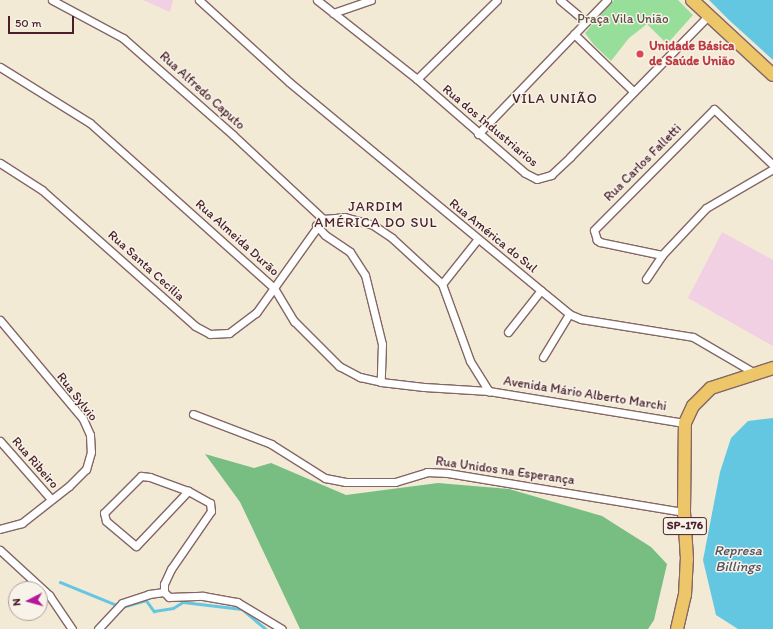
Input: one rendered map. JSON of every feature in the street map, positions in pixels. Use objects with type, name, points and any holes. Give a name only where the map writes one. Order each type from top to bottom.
[{"type":"main road","points":[[692,0],[773,75]]},
{"type":"main road","name":"SP-176","points":[[677,629],[684,595],[687,559],[684,512],[685,423],[693,406],[710,388],[753,372],[773,368]]},
{"type":"street","name":"Rua Alfredo Caputo","points":[[52,0],[123,38],[233,135],[323,219]]},
{"type":"street","name":"Rua América do Sul","points":[[199,0],[289,82],[477,240],[569,314],[581,319],[693,337],[753,372]]},
{"type":"street","name":"Rua dos Industriarios","points":[[317,0],[417,79],[525,174],[537,179],[544,178],[570,157],[709,15]]},
{"type":"street","points":[[332,12],[371,0]]},
{"type":"street","points":[[417,79],[496,0]]},
{"type":"street","points":[[560,0],[586,22]]},
{"type":"street","points":[[478,134],[608,0]]},
{"type":"street","points":[[574,34],[634,92]]},
{"type":"street","name":"Rua Almeida Durão","points":[[0,67],[90,123],[274,288],[294,321],[329,359],[360,377],[381,382],[424,387],[489,391]]},
{"type":"street","name":"Rua Carlos Falletti","points":[[662,255],[600,242],[594,235],[599,223],[714,109],[773,165]]},
{"type":"street","name":"Rua Santa Cecília","points":[[0,163],[42,190],[202,331],[219,335],[239,328],[256,313],[274,288]]},
{"type":"street","points":[[646,279],[662,255],[706,208],[773,169]]},
{"type":"street","name":"Avenida Mário Alberto Marchi","points":[[323,219],[344,217],[373,225],[392,238],[442,284],[470,361],[489,391],[685,423]]},
{"type":"street","points":[[274,288],[316,225],[323,219]]},
{"type":"street","points":[[316,225],[325,236],[350,252],[365,275],[382,344],[381,382]]},
{"type":"street","points":[[442,284],[477,240]]},
{"type":"street","points":[[508,332],[541,290]]},
{"type":"street","points":[[543,357],[569,314]]},
{"type":"street","name":"Rua Sylvio","points":[[0,320],[83,419],[90,435],[91,452],[86,469],[51,500],[22,523],[0,529]]},
{"type":"street","name":"Rua Unidos na Esperança","points":[[193,414],[271,444],[325,478],[346,482],[395,482],[427,472],[448,473],[684,512]]},
{"type":"street","name":"Rua Ribeiro","points":[[0,442],[51,500]]},
{"type":"street","points":[[188,491],[136,546],[106,521],[104,513],[141,476],[150,477],[188,491],[208,501],[211,511],[170,569],[164,584],[164,592],[169,597],[203,596],[237,602],[282,629]]},
{"type":"street","points":[[0,550],[57,605],[72,629]]},
{"type":"street","points":[[98,629],[122,603],[148,594],[164,592]]},
{"type":"shaded area","points":[[143,0],[173,0],[170,12]]},
{"type":"shaded area","points":[[722,232],[773,260],[773,346],[688,298]]},
{"type":"green space","name":"Praça Vila União","points":[[614,0],[678,0],[693,15],[667,44],[647,24],[629,38],[611,61],[594,45],[585,33]]},
{"type":"green space","points":[[205,454],[254,468],[271,463],[346,495],[438,483],[509,489],[602,516],[651,547],[667,564],[654,620],[648,629],[300,629],[240,502]]},
{"type":"water","points":[[709,0],[773,0],[773,60],[729,20]]},
{"type":"water","name":"Represa Billings","points":[[773,418],[773,629],[738,629],[716,615],[703,560],[720,472],[731,438],[748,421]]},
{"type":"waterway","points":[[60,582],[122,607],[146,600],[154,611],[173,608],[183,602],[242,609],[266,629]]},
{"type":"place","name":"Unidade Básica de Saúde União","points":[[640,54]]},
{"type":"district","name":"VILA UNIÃO","points":[[555,99]]},
{"type":"district","name":"JARDIM AMÉRICA DO SUL","points":[[376,216]]}]
